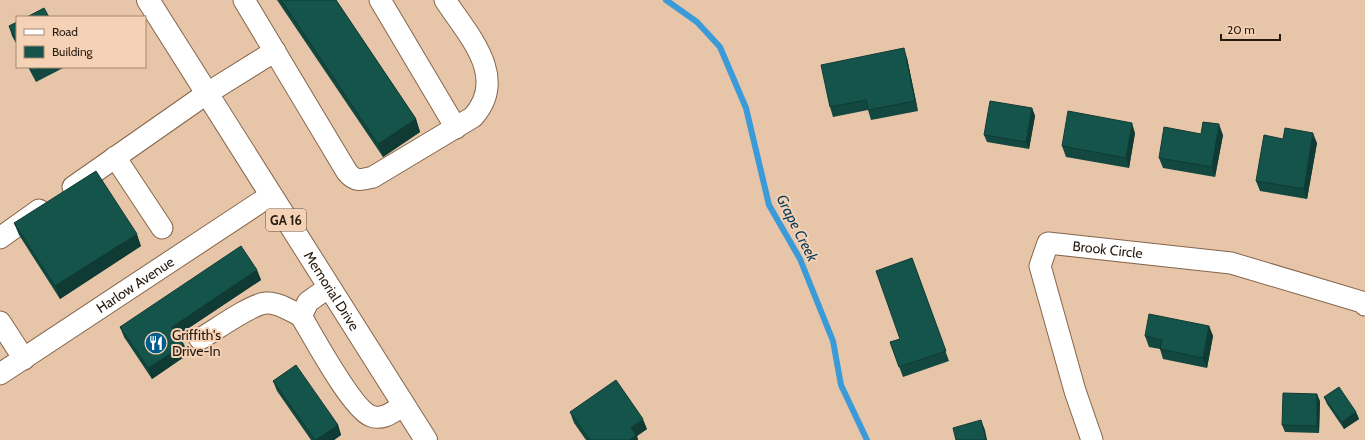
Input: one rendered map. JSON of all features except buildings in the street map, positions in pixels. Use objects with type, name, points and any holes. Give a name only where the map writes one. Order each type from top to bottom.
[{"type":"main road","name":"Memorial Drive","points":[[148,0],[426,440]]},
{"type":"street","points":[[244,0],[347,172],[353,179],[360,180],[373,178],[473,117],[482,107],[488,94],[484,62],[445,0]]},
{"type":"street","points":[[380,0],[456,128]]},
{"type":"street","points":[[0,238],[206,94],[275,51]]},
{"type":"street","points":[[115,157],[162,228]]},
{"type":"street","name":"Harlow Avenue","points":[[0,374],[271,195]]},
{"type":"street","name":"Brook Circle","points":[[1092,440],[1075,391],[1040,266],[1048,243],[1231,263],[1362,302],[1365,305]]},
{"type":"street","points":[[301,316],[308,302],[329,287]]},
{"type":"street","points":[[200,340],[256,306],[266,303],[277,305],[301,316],[354,402],[370,416],[382,418],[404,405]]},
{"type":"street","points":[[0,322],[24,359]]},
{"type":"waterway","name":"Grape Creek","points":[[666,0],[697,22],[720,47],[746,108],[769,205],[800,259],[833,341],[841,385],[867,440]]},
{"type":"place","name":"Griffith's Drive-In","points":[[156,343]]}]
